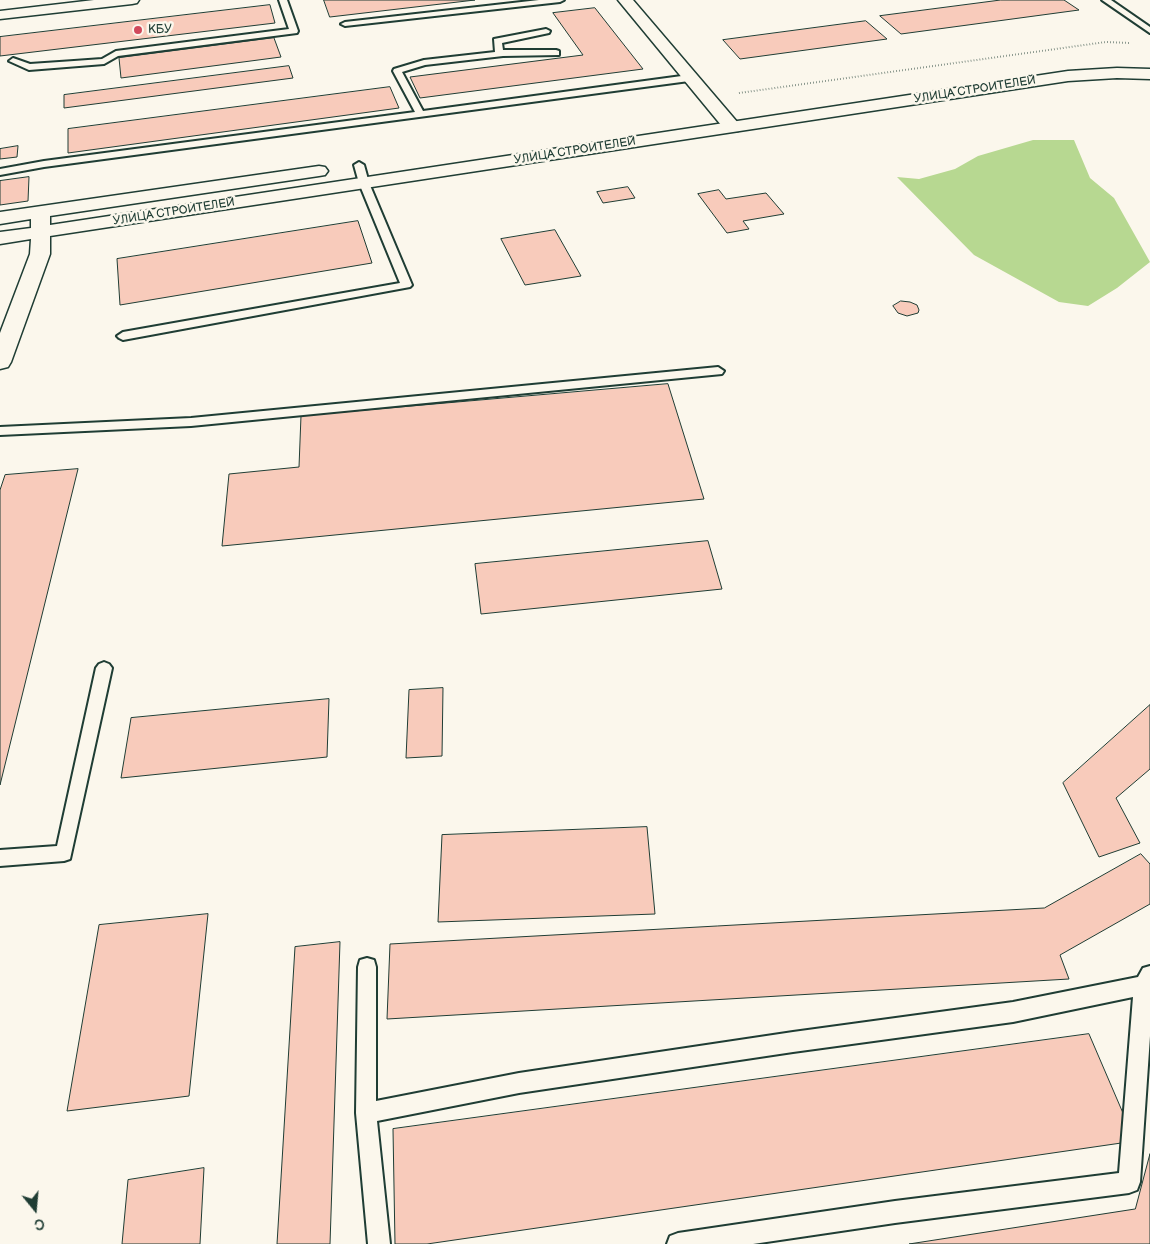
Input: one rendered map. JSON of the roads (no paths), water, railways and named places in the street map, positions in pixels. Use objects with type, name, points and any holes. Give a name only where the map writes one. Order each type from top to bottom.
[{"type":"street","points":[[0,14],[132,0]]},
{"type":"street","points":[[625,0],[705,98],[732,127]]},
{"type":"street","name":"УЛИЦА СТРОИТЕЛЕЙ","points":[[999,70],[1081,60],[1150,59]]},
{"type":"street","name":"УЛИЦА СТРОИТЕЛЕЙ","points":[[0,238],[1068,76],[1117,73],[1150,74]]},
{"type":"street","points":[[698,114],[737,108]]},
{"type":"street","name":"УЛИЦА СТРОИТЕЛЕЙ","points":[[0,218],[378,162]]},
{"type":"street","points":[[1,357],[40,254],[41,212]]},
{"type":"lane","points":[[13,61],[29,67],[104,61],[116,54],[294,31],[283,0]]},
{"type":"lane","points":[[345,24],[560,0]]},
{"type":"lane","points":[[1106,0],[1150,30]]},
{"type":"lane","points":[[500,53],[497,41],[546,31]]},
{"type":"lane","points":[[420,113],[397,71],[424,64],[500,53],[556,53]]},
{"type":"lane","points":[[0,172],[44,164],[689,78]]},
{"type":"lane","points":[[123,336],[406,285],[364,183],[359,165]]},
{"type":"lane","points":[[0,431],[191,422],[718,371]]},
{"type":"lane","points":[[0,858],[64,853],[104,668]]},
{"type":"lane","points":[[367,967],[366,1113],[379,1244]]},
{"type":"lane","points":[[366,1113],[519,1083],[793,1042],[1013,1012],[1147,980],[1129,1182],[678,1244]]},
{"type":"place","name":"КБУ","points":[[138,30]]}]
